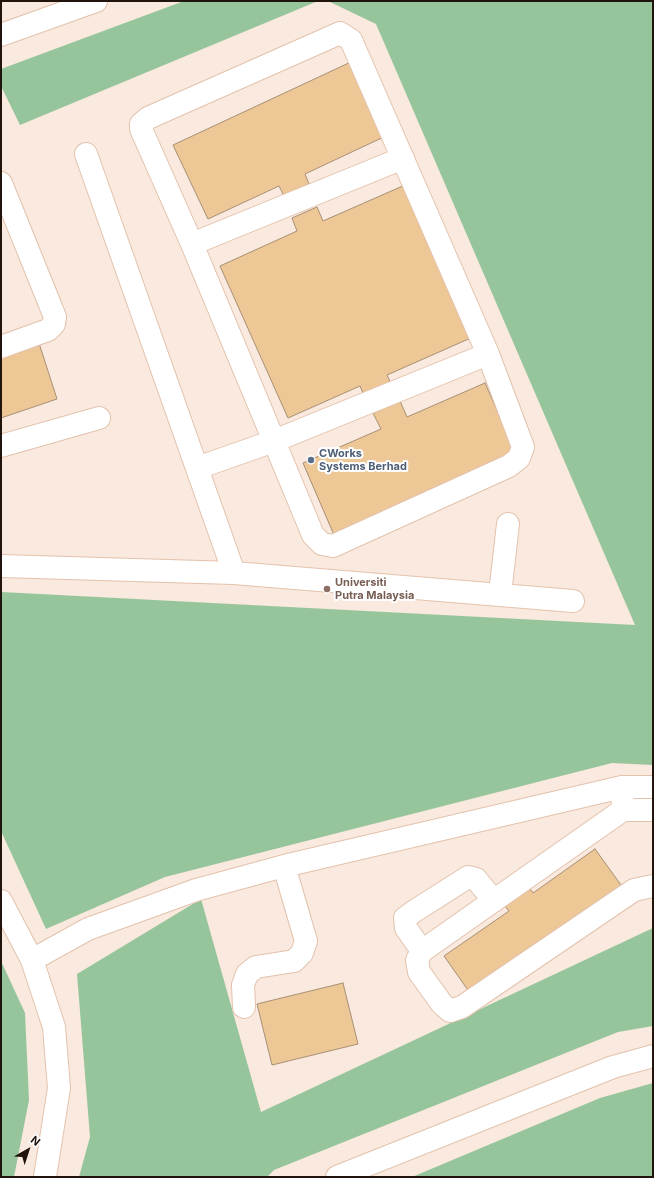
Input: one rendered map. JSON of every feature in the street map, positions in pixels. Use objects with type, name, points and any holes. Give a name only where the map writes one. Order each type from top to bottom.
[{"type":"street","points":[[1,35],[96,1]]},
{"type":"street","points":[[340,33],[351,40],[403,158],[488,354],[523,447],[519,458],[510,466],[333,546],[322,544],[313,535],[192,244],[141,129],[142,124],[148,118],[340,33]]},
{"type":"street","points":[[86,154],[234,573]]},
{"type":"street","points":[[192,244],[403,158]]},
{"type":"street","points":[[1,183],[55,317],[54,324],[48,330],[1,347]]},
{"type":"street","points":[[197,468],[274,441],[488,354]]},
{"type":"street","points":[[1,446],[99,418]]},
{"type":"street","points":[[500,594],[508,524]]},
{"type":"street","points":[[1,566],[234,573],[574,601]]},
{"type":"street","points":[[622,787],[623,810]]},
{"type":"street","points":[[32,960],[88,929],[196,890],[284,866],[622,787],[653,787]]},
{"type":"street","points":[[653,810],[623,810],[422,951],[417,960],[419,972],[442,1004],[450,1011],[462,1007],[634,890],[653,886]]},
{"type":"street","points":[[244,1007],[243,985],[247,974],[256,968],[294,961],[302,953],[306,941],[284,866]]},
{"type":"street","points":[[422,951],[406,928],[405,918],[413,912],[468,877],[476,879],[494,901]]},
{"type":"street","points":[[1,901],[32,960],[54,1027],[59,1088],[45,1177]]},
{"type":"street","points":[[349,1174],[613,1067],[653,1056]]},
{"type":"shaded area","name":"Universiti Putra Malaysia","points":[[1,1],[653,1],[653,1177],[1,1177]]},
{"type":"green space","points":[[184,1],[318,1],[20,125],[1,86],[1,69]]},
{"type":"green space","points":[[328,1],[653,1],[653,765],[612,763],[165,877],[46,929],[1,831],[1,592],[635,625],[376,24]]},
{"type":"green space","points":[[201,899],[261,1112],[653,928],[653,1026],[618,1032],[274,1170],[267,1177],[79,1177],[90,1137],[77,974]]},
{"type":"green space","points":[[1,961],[25,1013],[29,1100],[14,1177],[1,1177]]},
{"type":"green space","points":[[653,1083],[653,1177],[412,1177],[600,1098]]},
{"type":"building","points":[[353,61],[388,135],[305,174],[309,184],[284,196],[279,186],[208,219],[173,145]]},
{"type":"building","points":[[405,185],[473,337],[387,375],[393,388],[366,400],[360,386],[288,418],[220,266],[297,231],[292,218],[317,207],[323,221]]},
{"type":"building","points":[[38,340],[57,399],[1,418],[1,352]]},
{"type":"building","points":[[485,383],[517,456],[334,535],[303,463],[381,429],[373,413],[400,401],[407,417]]},
{"type":"building","points":[[595,849],[621,885],[470,993],[444,956],[509,911],[503,904],[528,886],[533,893]]},
{"type":"building","points":[[343,983],[358,1044],[272,1065],[257,1004]]},
{"type":"place","name":"CWorks Systems Berhad","points":[[311,460]]},
{"type":"place","name":"Universiti Putra Malaysia","points":[[327,589]]}]
